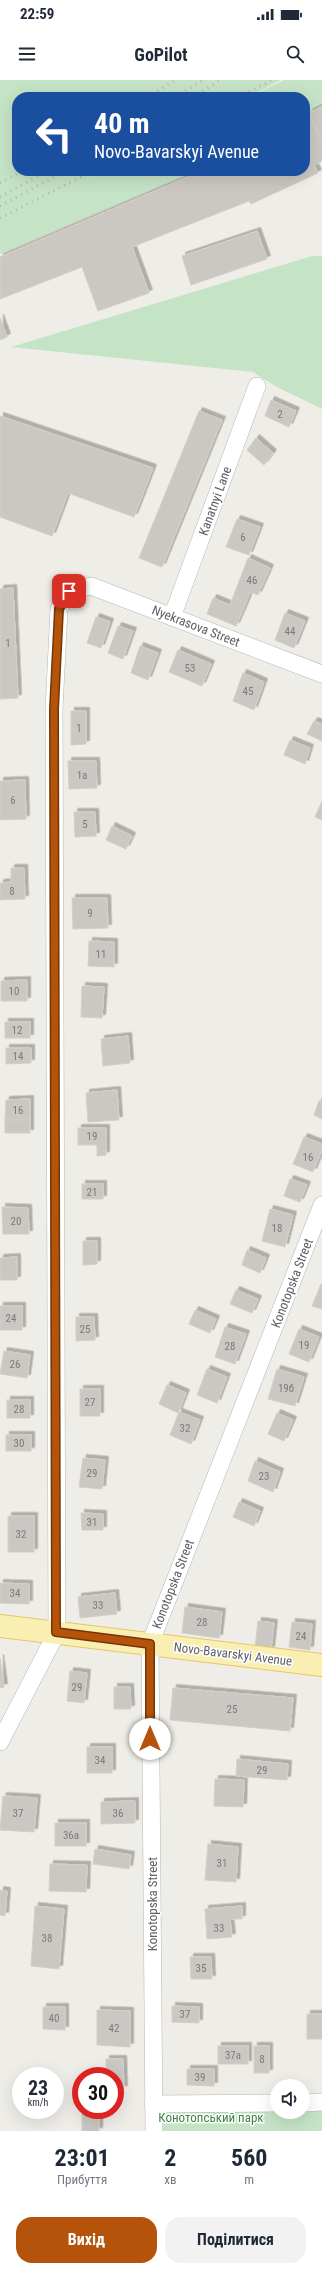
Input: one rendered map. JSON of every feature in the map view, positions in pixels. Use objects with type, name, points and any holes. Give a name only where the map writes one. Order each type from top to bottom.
[{"type":"main road","name":"Novo-Bavarskyi Avenue","points":[[0,1626],[322,1665]]},
{"type":"street","name":"Kanatnyi Lane","points":[[172,617],[257,386]]},
{"type":"street","name":"Nyekrasova Street","points":[[56,1632],[54,709],[59,609],[69,591],[91,586],[322,674]]},
{"type":"street","name":"Konotopska Street","points":[[154,2131],[150,1644],[322,1206]]},
{"type":"street","points":[[0,1742],[56,1632]]},
{"type":"street","points":[[310,2103],[322,2102]]},
{"type":"street","points":[[153,2104],[270,2103]]},
{"type":"green space","points":[[0,80],[281,80],[258,92],[12,92],[12,176],[93,176],[78,184],[93,176],[184,176],[0,254]]},
{"type":"green space","points":[[284,80],[322,80],[322,106],[310,112],[310,92],[260,92]]},
{"type":"green space","points":[[312,256],[322,256],[322,409],[277,387],[253,372],[11,347]]},
{"type":"green space","name":"Конотопський парк","points":[[322,2102],[322,2131],[154,2131],[153,2104],[270,2103],[270,2119],[310,2119],[310,2103]]},
{"type":"building","points":[[322,106],[322,139],[310,115],[310,112]]},
{"type":"building","points":[[310,117],[322,143],[322,161],[314,165],[318,173],[251,204],[249,201],[132,247],[149,293],[98,311],[82,267],[0,299],[0,257],[190,176],[310,176]]},
{"type":"building","points":[[257,231],[267,259],[191,285],[182,256]]},
{"type":"building","points":[[0,318],[7,337],[0,340]]},
{"type":"building","points":[[271,400],[296,411],[289,427],[265,416]]},
{"type":"building","points":[[199,411],[222,420],[162,567],[139,558]]},
{"type":"building","points":[[0,416],[153,468],[134,517],[68,493],[52,536],[0,517]]},
{"type":"building","points":[[256,438],[273,453],[264,465],[247,450]]},
{"type":"building","points":[[237,519],[260,527],[249,555],[226,547]]},
{"type":"building","points":[[248,558],[270,568],[258,595],[250,592],[246,603],[233,597]]},
{"type":"building","points":[[13,588],[18,698],[0,699],[0,589]]},
{"type":"building","points":[[233,597],[246,603],[236,626],[207,614],[213,598],[230,605]]},
{"type":"building","points":[[285,613],[305,621],[294,648],[275,640]]},
{"type":"building","points":[[96,617],[110,622],[101,648],[87,643]]},
{"type":"building","points":[[118,626],[133,631],[123,659],[108,653]]},
{"type":"building","points":[[140,646],[158,653],[148,680],[131,673]]},
{"type":"building","points":[[178,650],[211,664],[202,686],[169,672]]},
{"type":"building","points":[[243,673],[264,682],[254,710],[233,701]]},
{"type":"building","points":[[71,711],[86,711],[86,744],[71,745]]},
{"type":"building","points":[[314,721],[322,724],[322,741],[307,734]]},
{"type":"building","points":[[290,740],[310,748],[305,764],[284,755]]},
{"type":"building","points":[[68,761],[96,761],[97,788],[69,789]]},
{"type":"building","points":[[25,780],[26,819],[0,820],[0,781]]},
{"type":"building","points":[[322,801],[322,820],[315,817]]},
{"type":"building","points":[[74,812],[95,812],[96,836],[75,837]]},
{"type":"building","points":[[112,826],[132,836],[126,849],[106,840]]},
{"type":"building","points":[[11,868],[24,868],[25,899],[0,900],[0,883],[11,882]]},
{"type":"building","points":[[72,898],[107,898],[108,928],[73,929]]},
{"type":"building","points":[[89,941],[114,942],[114,967],[88,966]]},
{"type":"building","points":[[27,980],[27,1001],[1,1001],[1,981]]},
{"type":"building","points":[[82,986],[104,987],[102,1018],[81,1017]]},
{"type":"building","points":[[5,1022],[30,1022],[30,1038],[5,1038]]},
{"type":"building","points":[[128,1036],[130,1063],[103,1066],[101,1039]]},
{"type":"building","points":[[6,1048],[31,1048],[31,1063],[6,1064]]},
{"type":"building","points":[[117,1090],[119,1120],[88,1122],[86,1093]]},
{"type":"building","points":[[30,1099],[30,1120],[5,1120],[6,1100]]},
{"type":"building","points":[[319,1101],[322,1102],[322,1119],[314,1115]]},
{"type":"building","points":[[5,1120],[30,1120],[30,1133],[5,1133]]},
{"type":"building","points":[[78,1128],[106,1128],[106,1155],[97,1156],[97,1145],[78,1145]]},
{"type":"building","points":[[304,1137],[322,1144],[322,1150],[313,1172],[293,1164]]},
{"type":"building","points":[[290,1179],[307,1185],[300,1202],[284,1196]]},
{"type":"building","points":[[82,1184],[103,1184],[103,1199],[82,1199]]},
{"type":"building","points":[[2,1207],[28,1208],[29,1234],[3,1234]]},
{"type":"building","points":[[270,1209],[293,1215],[285,1247],[262,1241]]},
{"type":"building","points":[[83,1241],[97,1241],[97,1264],[83,1265]]},
{"type":"building","points":[[247,1250],[266,1258],[260,1273],[242,1265]]},
{"type":"building","points":[[17,1257],[17,1280],[0,1280],[0,1258]]},
{"type":"building","points":[[322,1284],[322,1309],[312,1306]]},
{"type":"building","points":[[236,1290],[258,1299],[252,1313],[230,1304]]},
{"type":"building","points":[[0,1306],[22,1306],[22,1330],[0,1330]]},
{"type":"building","points":[[195,1310],[216,1319],[210,1333],[189,1324]]},
{"type":"building","points":[[76,1317],[94,1317],[95,1340],[76,1341]]},
{"type":"building","points":[[225,1327],[246,1334],[235,1364],[215,1357]]},
{"type":"building","points":[[299,1329],[319,1337],[309,1362],[289,1354]]},
{"type":"building","points":[[4,1351],[30,1355],[27,1378],[0,1374]]},
{"type":"building","points":[[207,1369],[227,1377],[217,1403],[197,1395]]},
{"type":"building","points":[[277,1369],[304,1377],[295,1406],[268,1399]]},
{"type":"building","points":[[167,1385],[186,1393],[178,1413],[159,1404]]},
{"type":"building","points":[[80,1389],[100,1389],[100,1416],[80,1416]]},
{"type":"building","points":[[7,1400],[30,1400],[30,1418],[7,1418]]},
{"type":"building","points":[[179,1412],[200,1420],[191,1444],[170,1435]]},
{"type":"building","points":[[277,1413],[293,1420],[284,1441],[268,1434]]},
{"type":"building","points":[[6,1435],[31,1435],[31,1451],[6,1451]]},
{"type":"building","points":[[83,1458],[105,1460],[102,1489],[79,1487]]},
{"type":"building","points":[[255,1461],[280,1472],[273,1492],[248,1481]]},
{"type":"building","points":[[239,1502],[260,1511],[254,1526],[233,1517]]},
{"type":"building","points":[[81,1513],[103,1514],[103,1530],[82,1530]]},
{"type":"building","points":[[8,1516],[34,1516],[34,1552],[8,1552]]},
{"type":"building","points":[[0,1583],[29,1584],[29,1604],[0,1603]]},
{"type":"building","points":[[115,1593],[117,1614],[80,1618],[78,1597]]},
{"type":"building","points":[[185,1607],[222,1612],[219,1638],[182,1633]]},
{"type":"building","points":[[258,1621],[274,1623],[271,1650],[255,1648]]},
{"type":"building","points":[[292,1622],[312,1624],[310,1650],[289,1647]]},
{"type":"building","points":[[0,1658],[4,1687],[0,1688]]},
{"type":"building","points":[[70,1671],[87,1673],[84,1703],[67,1701]]},
{"type":"building","points":[[114,1687],[130,1687],[131,1709],[114,1709]]},
{"type":"building","points":[[173,1688],[293,1698],[290,1731],[170,1720]]},
{"type":"building","points":[[87,1747],[112,1747],[112,1773],[87,1773]]},
{"type":"building","points":[[237,1759],[288,1764],[287,1780],[236,1776]]},
{"type":"building","points":[[215,1779],[244,1780],[243,1807],[214,1806]]},
{"type":"building","points":[[3,1796],[37,1798],[34,1832],[0,1830]]},
{"type":"building","points":[[135,1801],[135,1823],[101,1824],[101,1802]]},
{"type":"building","points":[[55,1823],[86,1823],[86,1846],[55,1846]]},
{"type":"building","points":[[208,1844],[238,1847],[236,1882],[205,1880]]},
{"type":"building","points":[[95,1849],[131,1855],[129,1869],[93,1864]]},
{"type":"building","points":[[50,1864],[87,1865],[86,1892],[49,1891]]},
{"type":"building","points":[[0,1890],[7,1891],[5,1916],[0,1915]]},
{"type":"building","points":[[35,1906],[64,1909],[59,1969],[31,1966]]},
{"type":"building","points":[[242,1906],[242,1919],[230,1919],[232,1937],[207,1939],[205,1909]]},
{"type":"building","points":[[190,1957],[211,1957],[212,1979],[191,1979]]},
{"type":"building","points":[[172,2006],[199,2007],[199,2023],[172,2022]]},
{"type":"building","points":[[43,2007],[65,2007],[65,2030],[43,2029]]},
{"type":"building","points":[[97,2010],[130,2011],[130,2047],[97,2045]]},
{"type":"building","points":[[307,2014],[322,2014],[322,2039],[307,2039]]},
{"type":"building","points":[[218,2046],[248,2046],[248,2064],[218,2064]]},
{"type":"building","points":[[254,2046],[269,2046],[269,2073],[254,2073]]},
{"type":"building","points":[[106,2059],[123,2059],[123,2067],[106,2067]]},
{"type":"building","points":[[187,2069],[214,2069],[214,2086],[187,2085]]},
{"type":"building","points":[[82,2119],[99,2119],[99,2131],[82,2131]]},
{"type":"railway","points":[[155,92],[175,80]]},
{"type":"railway","points":[[183,92],[203,80]]},
{"type":"railway","points":[[201,92],[221,80]]},
{"type":"railway","points":[[248,92],[272,80]]},
{"type":"railway","points":[[0,183],[13,176]]},
{"type":"railway","points":[[0,197],[38,176]]},
{"type":"railway","points":[[0,206],[56,176]]},
{"type":"railway","points":[[0,218],[83,176]]},
{"type":"route","points":[[69,591],[59,609],[54,709],[56,1632],[150,1644],[150,1739]]}]
